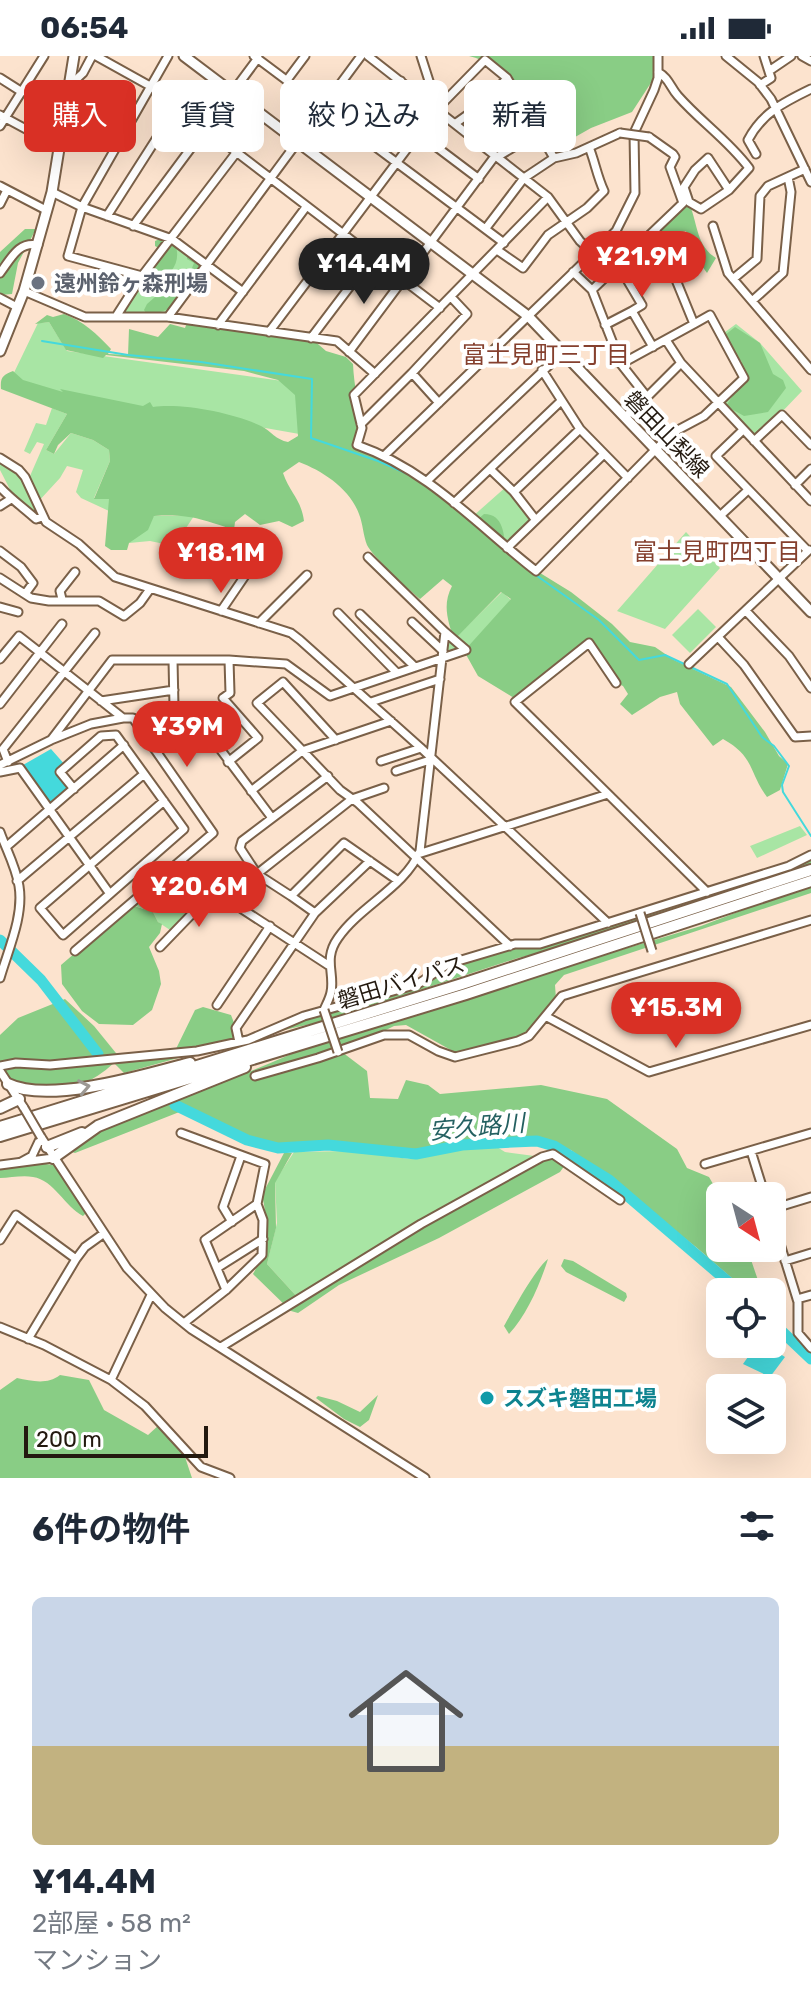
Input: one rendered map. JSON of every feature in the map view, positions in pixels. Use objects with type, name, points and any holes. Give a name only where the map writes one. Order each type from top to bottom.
[{"type":"highway","name":"磐田バイパス","points":[[0,1127],[159,1084],[811,870]]},
{"type":"highway","name":"磐田バイパス","points":[[301,1039],[466,994],[811,881]]},
{"type":"highway","points":[[8,1084],[40,1092],[75,1089],[301,1039]]},
{"type":"highway","points":[[44,1142],[98,1126],[301,1039]]},
{"type":"highway","points":[[0,1108],[21,1103],[40,1092]]},
{"type":"highway","name":"磐田バイパス","points":[[0,1136],[131,1092]]},
{"type":"highway","points":[[53,1158],[98,1126]]},
{"type":"main road","points":[[70,80],[74,56]]},
{"type":"main road","name":"磐田山梨線","points":[[184,56],[216,80]]},
{"type":"main road","name":"磐田山梨線","points":[[264,116],[280,128]]},
{"type":"main road","points":[[0,351],[38,245],[60,152]]},
{"type":"main road","name":"磐田山梨線","points":[[312,152],[528,316],[811,612]]},
{"type":"street","points":[[0,126],[3,116],[44,56]]},
{"type":"street","points":[[75,80],[94,56],[150,86]]},
{"type":"street","points":[[142,276],[68,256],[82,207],[168,56]]},
{"type":"street","points":[[239,80],[257,57],[287,80],[305,56]]},
{"type":"street","points":[[343,80],[361,56]]},
{"type":"street","points":[[368,56],[400,80]]},
{"type":"street","points":[[421,56],[429,80]]},
{"type":"street","points":[[385,455],[616,231],[632,202],[636,180],[634,133],[654,90],[658,56]]},
{"type":"street","points":[[726,56],[760,85],[775,106],[811,182]]},
{"type":"street","points":[[760,85],[771,78],[764,56]]},
{"type":"street","points":[[769,71],[791,56]]},
{"type":"street","points":[[802,56],[811,61]]},
{"type":"street","points":[[448,99],[485,60],[507,78],[487,101],[456,123]]},
{"type":"street","points":[[658,72],[667,77],[675,93],[731,144],[749,168],[729,190],[701,209],[689,202],[684,187],[708,158],[729,190]]},
{"type":"street","points":[[0,78],[22,92]]},
{"type":"street","points":[[756,154],[748,140],[775,106],[811,89]]},
{"type":"street","points":[[3,116],[24,128]]},
{"type":"street","points":[[448,117],[464,129]]},
{"type":"street","points":[[486,228],[524,178],[554,158],[620,133],[649,137],[675,157],[670,167],[683,203],[592,290]]},
{"type":"street","points":[[107,216],[152,146]]},
{"type":"street","points":[[497,250],[523,268],[548,235],[567,224],[604,191],[596,175],[597,168],[589,147]]},
{"type":"street","points":[[133,226],[187,152]]},
{"type":"street","points":[[168,317],[289,152]]},
{"type":"street","points":[[382,152],[504,243]]},
{"type":"street","points":[[269,332],[404,152]]},
{"type":"street","points":[[443,152],[479,179]]},
{"type":"street","points":[[491,152],[548,197],[593,253]]},
{"type":"street","points":[[349,352],[496,156],[503,152]]},
{"type":"street","points":[[551,152],[554,158]]},
{"type":"street","points":[[117,315],[142,276],[236,153],[440,308]]},
{"type":"street","points":[[733,279],[757,259],[760,196],[768,186],[805,169]]},
{"type":"street","points":[[752,301],[783,273],[791,192],[788,177]]},
{"type":"street","points":[[0,204],[4,188],[46,210]]},
{"type":"street","points":[[52,192],[82,207],[172,239],[243,292]]},
{"type":"street","points":[[548,197],[354,395],[361,424],[357,445],[385,455],[428,480],[536,571],[674,432],[704,416],[744,378],[710,315],[621,364]]},
{"type":"street","points":[[218,325],[306,207]]},
{"type":"street","points":[[713,226],[728,273],[808,359],[811,370]]},
{"type":"street","points":[[656,231],[694,324]]},
{"type":"street","points":[[0,273],[21,246],[28,243],[38,245]]},
{"type":"street","points":[[311,338],[373,256]]},
{"type":"street","points":[[605,325],[642,305],[619,266]]},
{"type":"street","points":[[573,272],[592,290],[621,364],[647,397]]},
{"type":"street","points":[[24,291],[85,317],[168,317],[337,341],[375,374]]},
{"type":"street","points":[[361,424],[467,314],[451,297]]},
{"type":"street","points":[[0,298],[17,307]]},
{"type":"street","points":[[632,311],[653,347]]},
{"type":"street","points":[[666,340],[681,363],[811,501]]},
{"type":"street","points":[[428,480],[563,352]]},
{"type":"street","points":[[625,417],[681,363]]},
{"type":"street","points":[[542,370],[580,429],[628,478]]},
{"type":"street","points":[[412,373],[439,403]]},
{"type":"street","points":[[454,503],[560,402]]},
{"type":"street","points":[[754,441],[782,415],[811,445]]},
{"type":"street","points":[[514,492],[580,429]]},
{"type":"street","points":[[689,664],[809,550],[716,456],[743,430]]},
{"type":"street","points":[[507,548],[603,455]]},
{"type":"street","points":[[0,458],[25,477],[42,517],[50,526],[79,544],[115,577],[291,633],[355,687],[608,923]]},
{"type":"street","points":[[795,485],[811,469]]},
{"type":"street","points":[[491,470],[514,492],[535,519]]},
{"type":"street","points":[[0,487],[36,519],[42,517]]},
{"type":"street","points":[[720,516],[748,490]]},
{"type":"street","points":[[0,506],[11,499]]},
{"type":"street","points":[[0,551],[21,567],[33,583],[25,594]]},
{"type":"street","points":[[51,740],[112,660],[229,660],[286,664],[330,696],[443,655],[466,650],[368,557]]},
{"type":"street","points":[[221,611],[255,561]]},
{"type":"street","points":[[62,599],[60,591],[75,572]]},
{"type":"street","points":[[259,623],[307,575]]},
{"type":"street","points":[[0,578],[25,594],[49,601],[99,601],[124,616],[140,603],[150,589]]},
{"type":"street","points":[[0,607],[18,612]]},
{"type":"street","points":[[746,611],[795,662],[811,688]]},
{"type":"street","points":[[338,613],[397,673]]},
{"type":"street","points":[[360,614],[415,667]]},
{"type":"street","points":[[412,622],[443,655]]},
{"type":"street","points":[[0,704],[62,624]]},
{"type":"street","points":[[418,856],[445,632]]},
{"type":"street","points":[[75,951],[213,833],[133,718],[91,724],[4,764],[3,749],[95,633]]},
{"type":"street","points":[[0,659],[19,636],[123,718]]},
{"type":"street","points":[[718,637],[744,665],[795,737],[811,736]]},
{"type":"street","points":[[616,683],[589,643],[515,702],[707,892]]},
{"type":"street","points":[[173,660],[174,707],[178,714],[184,720],[191,718],[199,721],[272,818]]},
{"type":"street","points":[[228,762],[258,738],[223,698],[230,693],[229,660]]},
{"type":"street","points":[[371,702],[440,679]]},
{"type":"street","points":[[336,740],[283,682],[257,703],[328,776],[418,856],[510,946]]},
{"type":"street","points":[[101,701],[174,690]]},
{"type":"street","points":[[251,791],[302,751],[391,721]]},
{"type":"street","points":[[74,789],[60,772],[101,736],[116,735],[124,745],[144,774],[164,801],[184,829],[63,935],[40,908],[164,801]]},
{"type":"street","points":[[6,847],[124,745]]},
{"type":"street","points":[[381,761],[421,748]]},
{"type":"street","points":[[396,771],[431,758]]},
{"type":"street","points":[[0,772],[20,768],[110,894]]},
{"type":"street","points":[[17,881],[144,774]]},
{"type":"street","points":[[315,913],[257,874],[240,848],[242,841],[328,776]]},
{"type":"street","points":[[257,874],[352,799],[384,788]]},
{"type":"street","points":[[338,1052],[324,1010],[332,991],[328,965],[336,940],[418,856],[608,794]]},
{"type":"street","points":[[0,832],[17,881],[19,900],[0,978]]},
{"type":"street","points":[[291,896],[344,843],[397,880]]},
{"type":"street","points":[[425,1478],[184,1323],[151,1295],[103,1234],[0,1069],[16,1063],[50,1065],[197,1051],[239,1042],[324,1010],[418,984],[448,964],[510,946],[540,944],[789,866],[811,855]]},
{"type":"street","points":[[239,1042],[236,1028],[315,913],[370,861]]},
{"type":"street","points":[[179,862],[193,877],[328,965]]},
{"type":"street","points":[[160,947],[215,890]]},
{"type":"street","points":[[640,913],[657,967]]},
{"type":"street","points":[[255,1076],[398,1033],[460,1057],[518,1041],[529,1036],[562,996],[811,920]]},
{"type":"street","points":[[217,1005],[270,926]]},
{"type":"street","points":[[547,1017],[649,1072],[811,1025]]},
{"type":"street","points":[[181,1133],[265,1164],[257,1204],[263,1220],[262,1255],[226,1290],[184,1323]]},
{"type":"street","points":[[705,1164],[811,1133]]},
{"type":"street","points":[[19,1163],[32,1156],[44,1142]]},
{"type":"street","points":[[751,1151],[761,1182]]},
{"type":"street","points":[[221,1347],[421,1224],[542,1157],[553,1154],[620,1200]]},
{"type":"street","points":[[232,1222],[223,1207],[241,1156]]},
{"type":"street","points":[[0,1165],[53,1158]]},
{"type":"street","points":[[786,1205],[811,1197]]},
{"type":"street","points":[[226,1290],[205,1240],[257,1204]]},
{"type":"street","points":[[0,1240],[16,1215],[76,1259]]},
{"type":"street","points":[[28,1339],[76,1259],[85,1247],[103,1234]]},
{"type":"street","points":[[217,1268],[263,1239]]},
{"type":"street","points":[[786,1261],[811,1253]]},
{"type":"street","points":[[785,1262],[797,1299],[798,1333],[811,1348]]},
{"type":"street","points":[[111,1380],[151,1295]]},
{"type":"street","points":[[797,1299],[811,1295]]},
{"type":"street","points":[[0,1327],[111,1380],[145,1406],[201,1467],[230,1478]]},
{"type":"green space","points":[[469,56],[658,56],[658,72],[632,112],[576,137],[576,80],[507,80],[483,61]]},
{"type":"green space","points":[[688,201],[701,240],[716,258],[707,273],[692,252],[682,257],[682,273],[678,275],[665,249],[688,240],[686,231],[662,238],[656,231]]},
{"type":"green space","points":[[25,229],[36,229],[18,263],[12,294],[0,295],[0,252]]},
{"type":"green space","points":[[162,238],[175,243],[177,256],[174,267],[159,286],[136,285],[162,250],[155,246],[155,241]]},
{"type":"green space","points":[[174,241],[206,264],[166,314],[123,312],[136,285]]},
{"type":"green space","points":[[187,251],[206,264],[174,305],[157,313],[146,313],[147,304],[155,297],[172,293],[192,268],[194,263],[187,259]]},
{"type":"green space","points":[[64,314],[95,333],[111,349],[108,354],[128,355],[129,329],[158,337],[170,324],[185,328],[188,320],[311,338],[326,351],[346,357],[353,364],[359,415],[358,445],[428,480],[476,521],[484,514],[496,518],[502,527],[506,552],[571,592],[630,642],[655,647],[674,660],[731,687],[779,756],[788,764],[780,790],[767,797],[741,752],[723,739],[713,746],[680,704],[677,692],[660,697],[632,715],[620,704],[628,694],[623,686],[616,683],[589,644],[514,698],[478,676],[464,651],[511,599],[501,592],[454,640],[447,606],[452,586],[443,579],[420,599],[370,550],[355,505],[342,489],[317,470],[299,462],[283,473],[304,521],[292,527],[279,521],[260,525],[245,514],[235,522],[234,530],[195,518],[154,516],[148,530],[129,543],[127,550],[111,550],[105,546],[109,499],[94,499],[110,461],[109,450],[93,440],[71,433],[58,445],[54,454],[46,450],[67,414],[1,389],[5,375],[13,371],[23,380],[63,392],[60,389],[143,406],[150,402],[153,407],[179,406],[222,413],[250,421],[288,442],[298,436],[295,395],[278,380],[244,371],[106,355],[103,358],[66,350],[49,322],[35,324],[47,315]]},
{"type":"green space","points":[[49,322],[67,351],[304,384],[305,435],[9,383],[38,323]]},
{"type":"green space","points":[[736,324],[760,343],[802,391],[754,441],[718,402],[743,378],[721,335]]},
{"type":"green space","points":[[735,327],[760,343],[773,374],[783,380],[786,388],[768,412],[744,416],[726,406],[735,392],[747,382],[741,373],[742,362],[724,342],[725,335]]},
{"type":"green space","points":[[52,408],[67,414],[46,450],[54,454],[71,433],[93,440],[109,450],[110,461],[94,498],[109,498],[109,511],[81,498],[76,492],[83,470],[67,466],[37,503],[42,517],[19,507],[0,470],[0,458],[30,476],[44,444],[37,442],[30,454],[24,451],[36,423],[46,425]]},
{"type":"green space","points":[[507,486],[535,519],[507,548],[472,517]]},
{"type":"green space","points":[[154,516],[194,516],[174,546],[150,541],[129,543]]},
{"type":"green space","points":[[686,532],[720,568],[665,629],[617,611]]},
{"type":"green space","points":[[502,592],[511,600],[466,650],[442,658],[447,633],[454,639]]},
{"type":"green space","points":[[698,609],[716,627],[690,653],[672,635]]},
{"type":"green space","points":[[800,826],[807,835],[757,858],[750,846]]},
{"type":"green space","points":[[811,855],[811,869],[624,932],[518,958],[328,1020],[258,1036],[332,1008],[400,990],[457,962],[510,946],[531,948],[766,873]]},
{"type":"green space","points":[[180,864],[190,878],[171,899],[187,911],[170,930],[158,922],[153,912],[132,905]]},
{"type":"green space","points":[[811,884],[811,893],[564,975],[555,985],[556,999],[522,1036],[458,1054],[406,1025],[394,1026],[364,1041],[338,1049],[367,1071],[370,1098],[398,1099],[406,1080],[428,1085],[440,1094],[541,1085],[607,1099],[677,1149],[687,1168],[709,1177],[712,1182],[706,1182],[706,1256],[571,1150],[532,1142],[474,1144],[418,1152],[314,1141],[286,1144],[254,1141],[187,1109],[75,1153],[69,1151],[83,1139],[107,1127],[277,1060],[323,1038],[336,1047],[333,1036],[701,926]]},
{"type":"green space","points":[[131,905],[153,912],[162,924],[160,933],[149,947],[161,984],[152,1010],[133,1025],[99,1024],[82,1011],[62,984],[61,965]]},
{"type":"green space","points":[[65,999],[94,1026],[120,1058],[116,1062],[174,1053],[195,1010],[203,1007],[231,1015],[236,1028],[234,1038],[218,1047],[124,1073],[114,1063],[76,1086],[52,1089],[8,1084],[0,1071],[0,1035],[18,1018]]},
{"type":"green space","points":[[497,1147],[505,1152],[542,1157],[299,1299],[267,1264],[277,1223],[275,1181],[294,1152],[348,1151],[410,1159],[462,1149]]},
{"type":"green space","points":[[284,1153],[292,1153],[275,1183],[276,1228],[267,1264],[299,1299],[388,1245],[550,1158],[564,1159],[565,1165],[560,1172],[439,1238],[339,1285],[298,1313],[291,1311],[253,1274],[266,1236],[262,1195]]},
{"type":"green space","points":[[33,1162],[59,1166],[88,1211],[83,1216],[77,1212],[40,1179],[25,1176],[0,1178],[0,1165]]},
{"type":"green space","points":[[548,1259],[532,1299],[509,1334],[504,1326],[531,1280]]},
{"type":"green space","points":[[564,1259],[573,1261],[626,1293],[624,1302],[566,1272],[561,1266]]},
{"type":"green space","points":[[713,1262],[752,1262],[757,1278],[732,1278]]},
{"type":"green space","points":[[60,1375],[89,1380],[104,1410],[148,1435],[159,1425],[183,1451],[192,1478],[0,1478],[0,1390],[17,1378],[45,1381]]},
{"type":"green space","points":[[378,1395],[369,1420],[360,1427],[316,1398],[337,1401],[360,1412]]},
{"type":"water","points":[[51,749],[66,766],[58,773],[69,787],[51,804],[23,765]]},
{"type":"water","points":[[747,1358],[784,1358],[772,1374],[764,1374],[743,1364]]},
{"type":"waterway","points":[[42,341],[312,379],[311,438],[410,475]]},
{"type":"waterway","points":[[454,507],[526,568],[599,620],[639,660],[665,655],[727,684],[762,737],[774,746],[789,766],[782,785],[783,792],[811,836]]},
{"type":"waterway","name":"安久路川","points":[[0,940],[41,980],[98,1054]]},
{"type":"waterway","name":"安久路川","points":[[175,1105],[247,1140],[278,1148],[328,1145],[416,1154],[462,1145],[513,1142],[537,1141],[554,1146],[609,1180],[724,1278]]},
{"type":"waterway","name":"安久路川","points":[[786,1335],[811,1359]]},
{"type":"place","name":"遠州鈴ヶ森刑場","points":[[38,283]]},
{"type":"place","name":"スズキ磐田工場","points":[[487,1398]]},
{"type":"district","name":"富士見町三丁目","points":[[546,355]]},
{"type":"district","name":"富士見町四丁目","points":[[717,552]]}]
